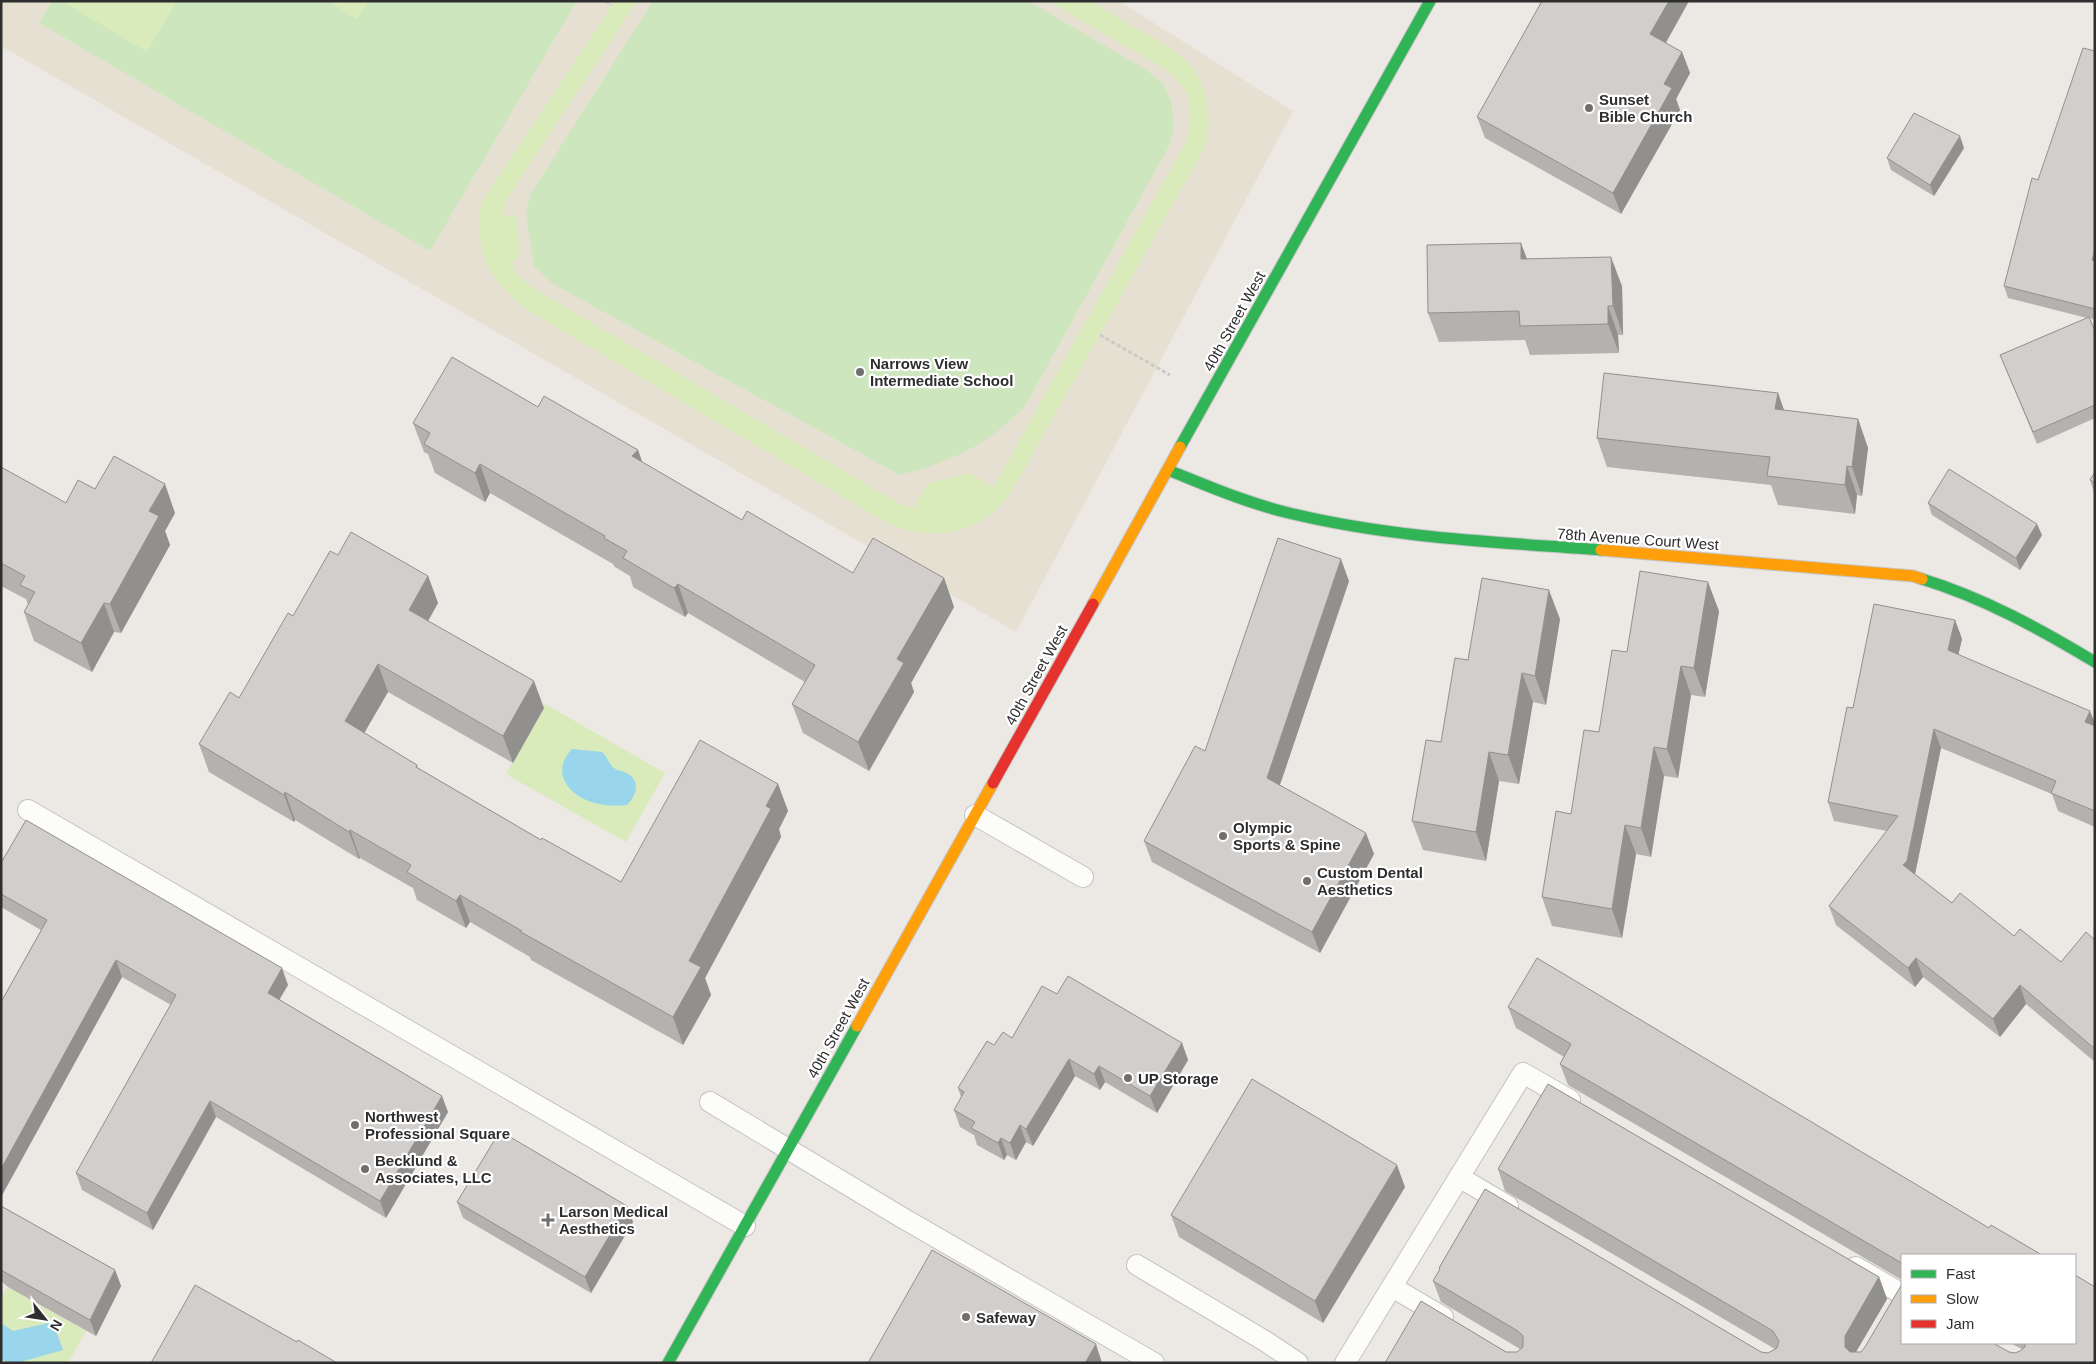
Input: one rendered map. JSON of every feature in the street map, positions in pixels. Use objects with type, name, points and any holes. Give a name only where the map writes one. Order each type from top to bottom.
[{"type":"street","name":"40th Street West","points":[[668,1363],[1430,1]]},
{"type":"street","name":"78th Avenue Court West","points":[[1168,470],[1244,500],[1332,523],[1428,536],[1914,576],[1944,584],[1985,602],[2035,626],[2095,662]]},
{"type":"lane","points":[[28,810],[745,1226]]},
{"type":"lane","points":[[975,815],[1083,877]]},
{"type":"lane","points":[[1345,1363],[1523,1073],[1583,1108]]},
{"type":"lane","points":[[710,1102],[901,1217],[1154,1363]]},
{"type":"lane","points":[[1459,1177],[1527,1217]]},
{"type":"lane","points":[[1842,1258],[1899,1300]]},
{"type":"lane","points":[[1137,1266],[1266,1341],[1298,1363]]},
{"type":"lane","points":[[1392,1287],[1460,1327]]},
{"type":"path","points":[[606,1],[612,5]]},
{"type":"path","points":[[1100,335],[1170,374]]},
{"type":"shaded area","name":"Narrows View Intermediate School","points":[[1,1],[1119,1],[1293,111],[1016,632],[1,46]]},
{"type":"green space","points":[[52,1],[577,1],[430,251],[39,23]]},
{"type":"green space","points":[[66,1],[177,1],[147,52],[65,3]]},
{"type":"green space","points":[[328,1],[369,1],[357,20]]},
{"type":"green space","points":[[615,1],[637,1],[505,203],[502,215],[516,215],[520,253],[512,263],[515,271],[533,288],[900,504],[913,508],[929,483],[970,473],[993,488],[1186,142],[1190,121],[1190,106],[1186,92],[1177,80],[1159,66],[1049,1],[1092,2],[1166,45],[1180,55],[1193,69],[1204,90],[1207,101],[1208,125],[1205,147],[1016,484],[1006,499],[981,521],[951,532],[934,533],[899,528],[875,516],[529,311],[515,300],[494,277],[487,265],[480,238],[481,203]]},
{"type":"green space","points":[[653,1],[1028,1],[1145,69],[1163,84],[1172,104],[1174,129],[1169,146],[1025,406],[997,432],[983,442],[952,458],[900,475],[553,284],[534,267],[526,214],[530,195]]},
{"type":"green space","points":[[545,704],[665,773],[626,842],[506,774]]},
{"type":"green space","points":[[8,1287],[86,1331],[68,1363],[1,1363],[1,1298]]},
{"type":"water","points":[[572,749],[602,752],[614,768],[632,777],[635,781],[636,789],[627,805],[599,804],[580,797],[572,791],[566,784],[562,767],[565,758]]},
{"type":"water","points":[[53,1322],[63,1350],[17,1363],[9,1363],[1,1359],[1,1323],[13,1331]]},
{"type":"building","name":"Sunset Bible Church","points":[[1542,1],[1669,1],[1650,34],[1682,52],[1664,84],[1672,88],[1613,193],[1477,117]]},
{"type":"building","points":[[2083,48],[2095,51],[2095,250],[2092,260],[2095,261],[2095,309],[2004,286],[2032,178],[2038,180]]},
{"type":"building","points":[[1914,113],[1960,136],[1930,185],[1887,158]]},
{"type":"building","points":[[1521,243],[1521,259],[1611,257],[1613,306],[1608,306],[1608,324],[1520,326],[1519,311],[1428,313],[1427,245]]},
{"type":"building","points":[[2089,317],[2095,331],[2095,405],[2033,432],[2000,355]]},
{"type":"building","points":[[452,357],[538,407],[544,396],[638,450],[632,456],[742,520],[747,511],[853,573],[873,538],[944,578],[897,659],[904,663],[858,742],[792,704],[815,665],[678,584],[674,588],[623,558],[627,551],[604,538],[605,536],[480,464],[475,473],[424,444],[430,433],[413,423]]},
{"type":"building","points":[[1604,373],[1778,393],[1775,409],[1858,419],[1852,467],[1847,466],[1845,485],[1767,476],[1770,457],[1597,438]]},
{"type":"building","points":[[114,456],[165,484],[149,511],[159,516],[110,604],[104,603],[81,643],[24,612],[35,592],[20,585],[25,576],[1,563],[1,467],[66,503],[78,480],[95,489]]},
{"type":"building","points":[[1949,469],[2037,524],[2016,558],[1928,503]]},
{"type":"building","points":[[2095,472],[2095,483],[2090,480]]},
{"type":"building","points":[[351,532],[428,576],[409,610],[534,681],[503,736],[378,664],[345,721],[417,765],[416,767],[541,840],[542,838],[621,882],[700,740],[778,784],[766,806],[771,809],[689,961],[701,967],[673,1017],[521,932],[460,895],[456,901],[407,872],[411,865],[350,830],[349,832],[285,792],[284,795],[199,744],[230,692],[239,698],[288,613],[293,616],[330,551],[338,555]]},
{"type":"building","points":[[1278,538],[1341,559],[1267,778],[1366,833],[1312,932],[1144,841],[1195,746],[1205,751]]},
{"type":"building","points":[[1640,571],[1708,582],[1694,668],[1681,666],[1667,749],[1654,747],[1641,828],[1625,825],[1612,909],[1542,897],[1556,811],[1571,814],[1584,730],[1599,732],[1612,650],[1627,652]]},
{"type":"building","points":[[1482,578],[1549,590],[1535,676],[1522,673],[1508,755],[1489,752],[1476,832],[1412,821],[1426,740],[1441,742],[1455,658],[1468,660]]},
{"type":"building","points":[[1874,604],[1955,620],[1948,650],[2090,711],[2085,722],[2095,726],[2095,811],[2051,793],[2056,781],[1934,729],[1907,861],[1903,865],[1952,903],[1960,893],[2014,936],[2020,929],[2061,962],[2086,932],[2095,940],[2095,1049],[2020,985],[1993,1019],[1916,958],[1908,968],[1829,906],[1898,816],[1828,802],[1847,707],[1853,708]]},
{"type":"building","points":[[26,820],[282,968],[268,993],[442,1096],[380,1201],[210,1101],[147,1213],[76,1173],[176,995],[116,960],[1,1169],[1,1002],[47,920],[1,894],[1,863]]},
{"type":"building","points":[[1537,958],[1989,1228],[1991,1225],[2040,1254],[1901,1254],[1901,1264],[1560,1064],[1571,1044],[1508,1007]]},
{"type":"building","name":"UP Storage","points":[[1068,976],[1182,1043],[1150,1096],[1099,1066],[1094,1074],[1069,1059],[1026,1129],[1020,1125],[1010,1143],[1001,1138],[998,1143],[971,1128],[975,1122],[954,1110],[964,1092],[958,1088],[987,1041],[994,1045],[1003,1032],[1012,1038],[1042,986],[1057,994]]},
{"type":"building","points":[[1252,1079],[1397,1165],[1315,1301],[1171,1215]]},
{"type":"building","points":[[1548,1084],[1879,1277],[1845,1336],[1845,1347],[1850,1352],[1861,1352],[1865,1347],[1901,1286],[1901,1344],[1995,1344],[2009,1352],[2015,1353],[2025,1347],[2025,1344],[2076,1344],[2076,1276],[2095,1287],[2095,1363],[1385,1363],[1421,1301],[1506,1352],[1517,1352],[1523,1347],[1523,1336],[1518,1331],[1433,1281],[1485,1189],[1761,1352],[1768,1353],[1777,1348],[1779,1341],[1773,1331],[1498,1169]]},
{"type":"building","name":"Larson Medical Aesthetics","points":[[500,1131],[627,1206],[585,1277],[457,1202]]},
{"type":"building","points":[[1,1206],[115,1270],[90,1320],[1,1270]]},
{"type":"building","name":"Safeway","points":[[932,1250],[1096,1344],[1085,1363],[868,1363]]},
{"type":"building","points":[[195,1285],[297,1342],[298,1340],[337,1363],[151,1363]]},
{"type":"traffic: fast","points":[[1180,447],[1430,1]]},
{"type":"traffic: fast","points":[[1168,470],[1258,504],[1327,521],[1405,534],[1601,550]]},
{"type":"traffic: fast","points":[[1922,579],[1967,595],[2011,615],[2095,662]]},
{"type":"traffic: fast","points":[[668,1363],[857,1026]]},
{"type":"traffic: slow","points":[[1093,604],[1180,447]]},
{"type":"traffic: slow","points":[[1601,550],[1913,576],[1922,579]]},
{"type":"traffic: slow","points":[[857,1026],[993,783]]},
{"type":"traffic: jam","points":[[993,783],[1093,604]]},
{"type":"place","name":"Sunset Bible Church","points":[[1589,108]]},
{"type":"place","name":"Narrows View Intermediate School","points":[[860,372]]},
{"type":"place","name":"Olympic Sports & Spine","points":[[1223,836]]},
{"type":"place","name":"Custom Dental Aesthetics","points":[[1307,881]]},
{"type":"place","name":"UP Storage","points":[[1128,1078]]},
{"type":"place","name":"Northwest Professional Square","points":[[355,1125]]},
{"type":"place","name":"Becklund & Associates, LLC","points":[[365,1169]]},
{"type":"place","name":"Larson Medical Aesthetics","points":[[548,1220]]},
{"type":"place","name":"Safeway","points":[[966,1317]]}]
